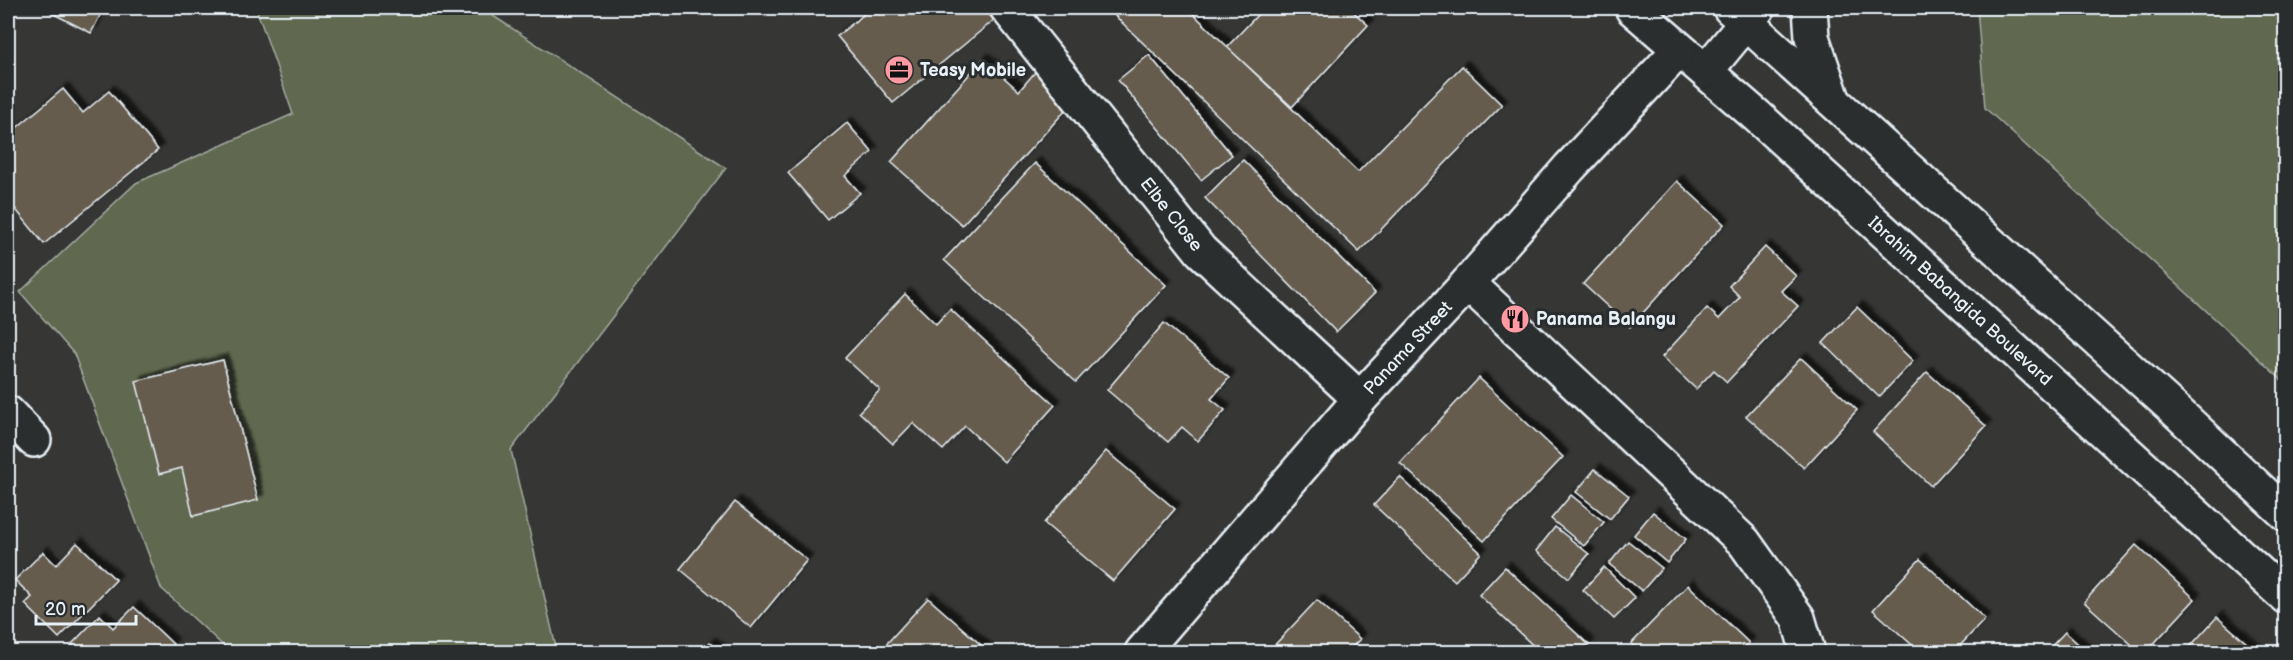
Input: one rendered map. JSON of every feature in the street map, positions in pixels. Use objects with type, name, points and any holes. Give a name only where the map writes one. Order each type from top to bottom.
[{"type":"street","name":"Elbe Close","points":[[1007,8],[1201,251],[1360,399]]},
{"type":"street","name":"Ibrahim Babangida Boulevard","points":[[1632,8],[1672,29],[1706,71],[2286,597]]},
{"type":"street","points":[[1810,8],[1812,37],[1833,101]]},
{"type":"street","points":[[1706,71],[1745,12],[1833,101],[2286,514]]},
{"type":"street","name":"Panama Street","points":[[1142,652],[1360,399],[1468,283],[1562,176],[1672,29]]},
{"type":"street","points":[[1468,283],[1744,542],[1798,618],[1809,652]]},
{"type":"street","points":[[8,413],[34,440]]},
{"type":"green space","points":[[256,8],[481,8],[726,168],[511,450],[557,652],[230,652],[161,588],[74,354],[20,292],[136,183],[293,114]]},
{"type":"green space","points":[[1977,8],[2285,8],[2285,383],[1985,108]]},
{"type":"building","points":[[42,8],[104,8],[91,33]]},
{"type":"building","name":"Teasy Mobile","points":[[872,8],[983,8],[994,20],[893,103],[837,36]]},
{"type":"building","points":[[1115,8],[1187,8],[1358,172],[1462,66],[1502,105],[1359,252],[1111,12]]},
{"type":"building","points":[[1264,8],[1349,8],[1368,25],[1292,107],[1227,47]]},
{"type":"building","points":[[1149,55],[1232,155],[1201,180],[1118,80]]},
{"type":"building","points":[[983,59],[1019,91],[1036,71],[1072,103],[962,225],[891,162]]},
{"type":"building","points":[[63,89],[83,113],[109,91],[158,150],[44,244],[8,200],[8,135]]},
{"type":"building","points":[[847,123],[872,152],[845,176],[860,193],[828,220],[788,173]]},
{"type":"building","points":[[1243,160],[1375,293],[1336,332],[1205,198]]},
{"type":"building","points":[[1035,163],[1166,285],[1076,382],[944,260]]},
{"type":"building","points":[[1677,181],[1724,224],[1630,327],[1583,284]]},
{"type":"building","points":[[1765,247],[1796,276],[1781,291],[1798,306],[1727,382],[1714,370],[1696,389],[1662,357],[1707,308],[1719,319],[1740,297],[1729,286]]},
{"type":"building","points":[[905,294],[936,324],[950,309],[1055,405],[1004,462],[965,426],[943,450],[913,423],[893,444],[859,412],[880,390],[845,358]]},
{"type":"building","points":[[1857,307],[1913,361],[1879,397],[1823,343]]},
{"type":"building","points":[[1164,323],[1229,378],[1211,399],[1225,410],[1198,441],[1182,427],[1168,442],[1107,390]]},
{"type":"building","points":[[1801,358],[1857,410],[1804,468],[1746,416]]},
{"type":"building","points":[[223,360],[258,500],[193,516],[182,468],[159,474],[136,381]]},
{"type":"building","points":[[1927,372],[1986,426],[1931,486],[1873,432]]},
{"type":"building","points":[[1479,378],[1563,457],[1484,541],[1400,463]]},
{"type":"building","points":[[1106,451],[1175,509],[1113,581],[1044,523]]},
{"type":"building","points":[[1595,469],[1629,496],[1610,519],[1576,492]]},
{"type":"building","points":[[1400,477],[1481,553],[1455,581],[1374,505]]},
{"type":"building","points":[[1571,495],[1604,522],[1584,546],[1551,519]]},
{"type":"building","points":[[735,502],[807,560],[751,628],[680,569]]},
{"type":"building","points":[[1653,512],[1686,539],[1667,563],[1634,535]]},
{"type":"building","points":[[1555,527],[1589,554],[1569,578],[1536,551]]},
{"type":"building","points":[[1628,541],[1662,568],[1642,591],[1609,564]]},
{"type":"building","points":[[77,543],[116,580],[59,638],[25,604],[32,597],[15,580],[43,552],[56,565]]},
{"type":"building","points":[[2136,545],[2195,599],[2146,652],[2140,652],[2084,602]]},
{"type":"building","points":[[1920,559],[1985,619],[1954,652],[1920,652],[1873,610]]},
{"type":"building","points":[[1505,567],[1589,645],[1581,652],[1540,652],[1479,595]]},
{"type":"building","points":[[1604,567],[1635,598],[1614,619],[1583,590]]},
{"type":"building","points":[[1688,585],[1749,643],[1740,652],[1641,652],[1631,644]]},
{"type":"building","points":[[928,598],[989,652],[879,652]]},
{"type":"building","points":[[1317,600],[1360,639],[1347,652],[1268,652]]},
{"type":"building","points":[[134,607],[173,644],[165,652],[81,652],[72,644],[100,615],[113,628]]},
{"type":"building","points":[[2217,617],[2257,652],[2185,652]]},
{"type":"building","points":[[2065,632],[2087,652],[2046,652]]},
{"type":"building","points":[[710,643],[722,652],[702,652]]},
{"type":"place","name":"Teasy Mobile","points":[[899,70]]},
{"type":"place","name":"Panama Balangu","points":[[1515,319]]}]
